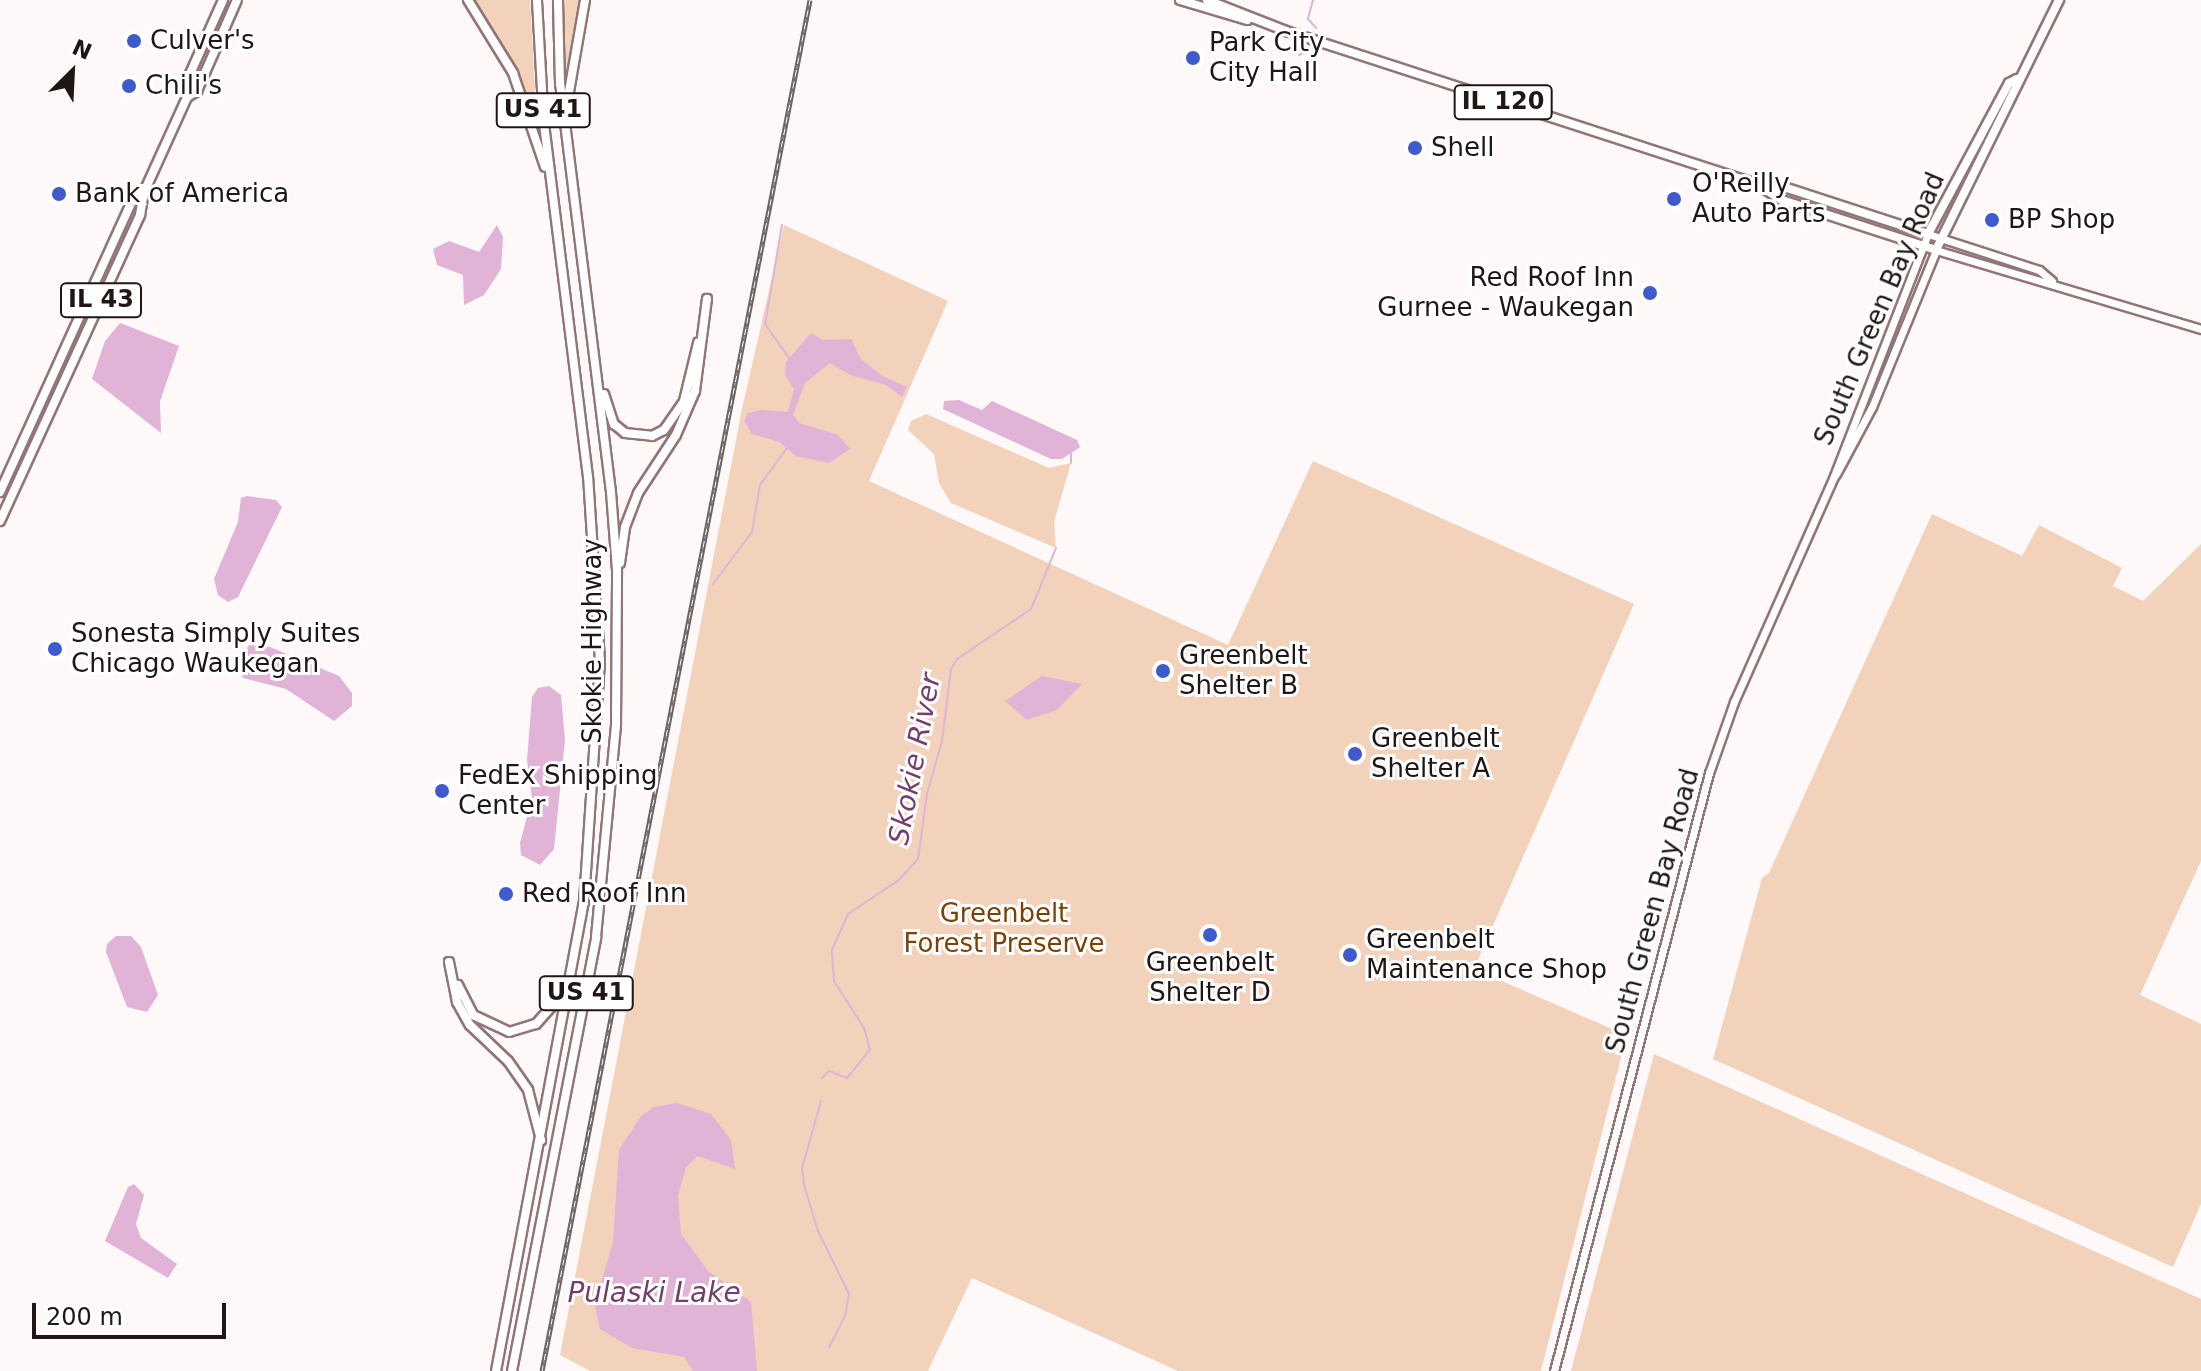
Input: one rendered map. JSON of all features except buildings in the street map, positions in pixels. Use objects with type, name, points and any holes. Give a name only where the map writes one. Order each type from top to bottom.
[{"type":"main road","points":[[187,97],[185,85],[223,0]]},
{"type":"main road","points":[[468,0],[524,96],[556,219]]},
{"type":"main road","name":"Skokie Highway","points":[[496,1371],[571,984],[594,817],[600,661],[588,477],[556,219],[537,0]]},
{"type":"main road","name":"Skokie Highway","points":[[512,1371],[601,902],[614,774],[615,610],[611,492],[564,118],[558,0]]},
{"type":"main road","points":[[564,118],[585,0]]},
{"type":"main road","name":"IL 120","points":[[1180,0],[1286,31],[1775,191]]},
{"type":"main road","name":"IL 120","points":[[1207,0],[1286,31]]},
{"type":"main road","name":"South Green Bay Road","points":[[1554,1371],[1709,773],[1734,702],[1834,476],[1928,234],[2007,85],[2017,79],[2059,0]]},
{"type":"main road","name":"IL 43","points":[[0,521],[140,215],[144,192],[187,97],[197,91],[238,1]]},
{"type":"main road","name":"South Green Bay Road","points":[[1834,476],[1846,464],[1940,238],[2018,88],[2017,79]]},
{"type":"main road","points":[[2052,281],[2039,270],[1784,187],[1775,191],[1782,200],[1936,250],[2032,280],[2052,281],[2201,329]]},
{"type":"main road","name":"IL 43","points":[[0,492],[132,201],[144,192]]},
{"type":"main road","points":[[592,336],[614,424],[625,433],[652,436],[674,420],[684,401],[707,299],[700,371],[687,412],[638,493],[625,527],[615,610]]},
{"type":"main road","points":[[541,1140],[528,1090],[508,1061],[470,1025],[457,1002],[449,962],[473,1015],[509,1032],[536,1024],[571,984]]},
{"type":"green space","points":[[472,0],[530,0],[537,125],[520,80]]},
{"type":"green space","points":[[562,0],[581,0],[568,77],[566,77]]},
{"type":"green space","name":"Greenbelt Forest Preserve","points":[[784,225],[948,301],[869,481],[1228,645],[1313,461],[1634,604],[1474,969],[1612,1029],[1624,1046],[1541,1371],[1178,1371],[972,1278],[928,1371],[590,1371],[560,1355],[742,409]]},
{"type":"green space","points":[[926,414],[1049,468],[1071,463],[1054,522],[1056,548],[951,503],[939,483],[934,454],[908,430],[911,421]]},
{"type":"green space","points":[[1932,514],[2022,556],[2039,525],[2122,568],[2113,586],[2143,601],[2201,544],[2201,861],[2140,995],[2201,1024],[2201,1204],[2173,1267],[1713,1059],[1762,878],[1769,873]]},
{"type":"green space","points":[[1654,1054],[2201,1299],[2201,1371],[1571,1371]]},
{"type":"water","points":[[497,225],[503,237],[501,269],[484,295],[464,305],[463,275],[437,265],[433,249],[449,241],[479,252]]},
{"type":"water","points":[[120,323],[179,346],[160,401],[161,433],[92,379],[105,341]]},
{"type":"water","points":[[811,333],[823,340],[851,339],[861,359],[882,376],[907,387],[902,397],[886,385],[850,375],[830,363],[805,383],[793,415],[799,423],[838,435],[850,449],[829,463],[796,456],[779,442],[752,434],[744,421],[748,413],[761,410],[788,412],[794,389],[785,375],[786,362]]},
{"type":"water","points":[[959,400],[982,410],[992,401],[1077,440],[1080,447],[1062,459],[1051,459],[943,409],[944,401]]},
{"type":"water","points":[[241,498],[276,500],[282,507],[238,597],[228,602],[218,595],[214,579],[238,522]]},
{"type":"water","points":[[249,645],[270,647],[339,676],[352,693],[352,706],[334,721],[286,689],[243,678],[238,665]]},
{"type":"water","points":[[1042,676],[1082,684],[1057,710],[1027,720],[1005,701]]},
{"type":"water","points":[[549,686],[561,695],[565,740],[554,849],[540,865],[521,855],[520,843],[532,798],[527,760],[532,697],[538,688]]},
{"type":"water","points":[[116,936],[131,936],[141,947],[158,995],[147,1012],[127,1007],[106,952],[107,944]]},
{"type":"water","name":"Pulaski Lake","points":[[677,1103],[711,1114],[731,1140],[735,1169],[698,1156],[686,1167],[678,1196],[681,1234],[708,1271],[751,1302],[757,1371],[693,1371],[684,1357],[632,1348],[600,1329],[595,1305],[613,1241],[619,1150],[641,1116],[654,1107]]},
{"type":"water","points":[[134,1184],[144,1195],[136,1224],[141,1238],[177,1264],[168,1278],[105,1241],[128,1187]]},
{"type":"waterway","points":[[1313,0],[1308,19],[1316,28]]},
{"type":"waterway","points":[[1299,55],[1307,51]]},
{"type":"waterway","points":[[782,225],[765,324],[789,358]]},
{"type":"waterway","points":[[713,584],[752,532],[760,485],[787,448]]},
{"type":"waterway","points":[[1071,453],[1071,463]]},
{"type":"waterway","name":"Skokie River","points":[[822,1078],[829,1071],[847,1078],[870,1050],[864,1028],[834,981],[832,950],[848,914],[899,880],[918,859],[927,794],[942,741],[951,669],[957,659],[1031,609],[1056,548]]},
{"type":"waterway","name":"Skokie River","points":[[821,1101],[802,1168],[804,1185],[818,1231],[849,1294],[845,1316],[829,1347]]},
{"type":"railway","points":[[542,1371],[810,0]]},
{"type":"place","name":"Culver's","points":[[134,41]]},
{"type":"place","name":"Park City City Hall","points":[[1193,58]]},
{"type":"place","name":"Chili's","points":[[129,86]]},
{"type":"place","name":"Shell","points":[[1415,148]]},
{"type":"place","name":"Bank of America","points":[[59,194]]},
{"type":"place","name":"O'Reilly Auto Parts","points":[[1674,199]]},
{"type":"place","name":"BP Shop","points":[[1992,220]]},
{"type":"place","name":"Red Roof Inn Gurnee - Waukegan","points":[[1650,293]]},
{"type":"place","name":"Sonesta Simply Suites Chicago Waukegan","points":[[55,649]]},
{"type":"place","name":"Greenbelt Shelter B","points":[[1163,671]]},
{"type":"place","name":"Greenbelt Shelter A","points":[[1355,754]]},
{"type":"place","name":"FedEx Shipping Center","points":[[442,791]]},
{"type":"place","name":"Red Roof Inn","points":[[506,894]]},
{"type":"place","name":"Greenbelt Shelter D","points":[[1210,935]]},
{"type":"place","name":"Greenbelt Maintenance Shop","points":[[1350,955]]}]
